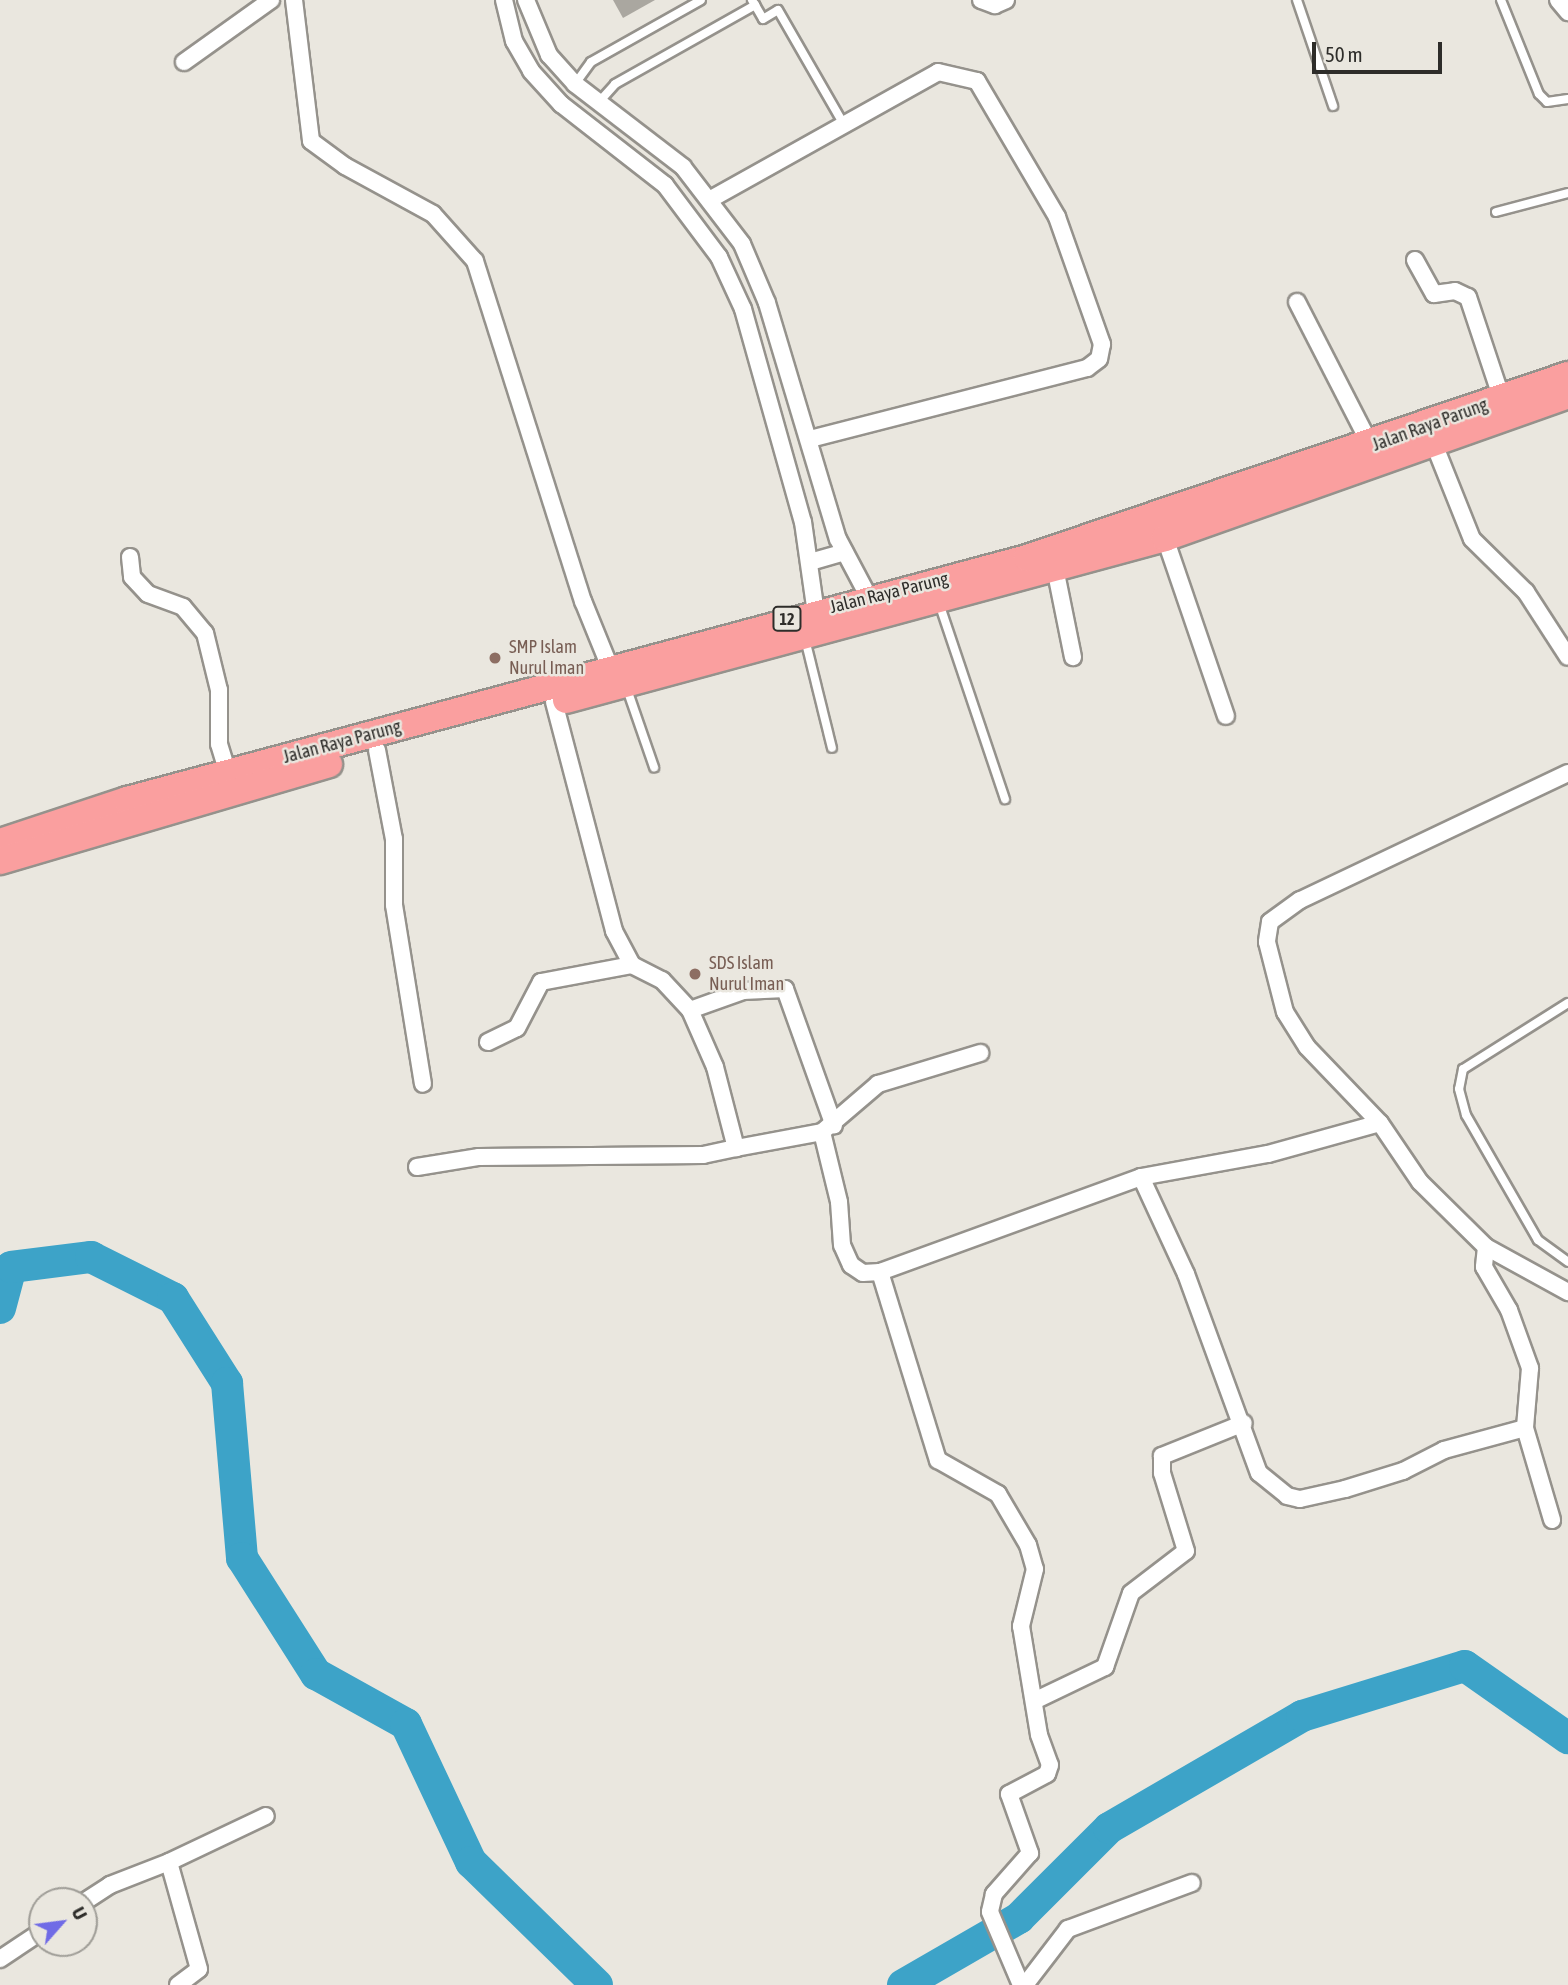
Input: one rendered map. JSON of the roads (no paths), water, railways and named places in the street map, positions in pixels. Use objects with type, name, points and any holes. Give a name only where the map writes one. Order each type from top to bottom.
[{"type":"highway","name":"Jalan Raya Parung","points":[[0,861],[327,755],[813,626],[1371,446],[1568,375]]},
{"type":"highway","name":"Jalan Raya Parung","points":[[873,607],[938,600],[1165,538],[1568,395]]},
{"type":"highway","name":"Jalan Raya Parung","points":[[0,842],[228,773],[327,755],[377,750],[554,702],[619,678]]},
{"type":"street","points":[[184,62],[271,0]]},
{"type":"street","points":[[294,0],[311,141],[345,166],[433,214],[475,261],[579,589],[619,678]]},
{"type":"street","points":[[504,0],[513,41],[531,71],[561,104],[665,185],[719,257],[743,309],[803,522],[810,562],[813,626]]},
{"type":"street","points":[[526,0],[549,55],[575,83],[645,133],[711,199],[742,244],[810,439],[830,514],[845,552],[873,607]]},
{"type":"street","points":[[981,0],[995,5],[1006,0]]},
{"type":"street","points":[[711,199],[938,72],[977,81],[1057,217],[1102,344],[1099,359],[1087,369],[810,439]]},
{"type":"street","points":[[561,104],[575,83]]},
{"type":"street","points":[[719,257],[742,244]]},
{"type":"street","points":[[1415,260],[1434,294],[1455,290],[1468,298],[1502,399]]},
{"type":"street","points":[[1297,302],[1371,446]]},
{"type":"street","points":[[1434,444],[1472,539],[1526,592],[1568,657]]},
{"type":"street","points":[[803,522],[830,514]]},
{"type":"street","points":[[1165,538],[1226,716]]},
{"type":"street","points":[[810,562],[845,552]]},
{"type":"street","points":[[130,557],[132,577],[148,594],[183,607],[205,633],[219,690],[219,744],[228,773]]},
{"type":"street","points":[[1055,568],[1073,657]]},
{"type":"street","points":[[554,702],[614,931],[632,965],[662,980],[690,1010],[715,1067],[736,1148]]},
{"type":"street","points":[[377,750],[394,839],[394,905],[423,1084]]},
{"type":"street","points":[[1568,773],[1300,900],[1270,922],[1267,942],[1284,1012],[1307,1047],[1380,1123],[1420,1182],[1486,1247],[1568,1292]]},
{"type":"street","points":[[488,1042],[517,1028],[541,982],[632,965]]},
{"type":"street","points":[[690,1010],[743,991],[785,989],[828,1129],[847,1259],[857,1271],[880,1272],[1141,1177],[1268,1154],[1380,1123]]},
{"type":"street","points":[[416,1167],[479,1157],[703,1155],[828,1129],[878,1084],[980,1053]]},
{"type":"street","points":[[1141,1177],[1186,1274],[1244,1423],[1259,1473],[1273,1488],[1300,1499],[1403,1471],[1444,1451],[1525,1428]]},
{"type":"street","points":[[1486,1247],[1484,1267],[1509,1311],[1530,1368],[1525,1428],[1552,1520]]},
{"type":"street","points":[[880,1272],[938,1460],[998,1494],[1028,1545],[1035,1569],[1021,1626],[1034,1701],[1050,1765],[1047,1774],[1009,1794],[1030,1853],[994,1894],[990,1912],[1021,1982],[1068,1929],[1192,1883]]},
{"type":"street","points":[[1034,1701],[1105,1667],[1131,1593],[1186,1551],[1162,1473],[1162,1456],[1244,1423]]},
{"type":"street","points":[[98,1893],[110,1885],[169,1862],[266,1816]]},
{"type":"street","points":[[169,1862],[199,1969],[178,1985]]},
{"type":"street","points":[[0,1959],[28,1940]]},
{"type":"lane","points":[[575,83],[591,62],[701,0]]},
{"type":"lane","points":[[1297,0],[1332,106]]},
{"type":"lane","points":[[1502,0],[1539,94],[1548,102],[1568,99]]},
{"type":"lane","points":[[599,102],[615,84],[754,2],[763,19],[778,10],[844,125]]},
{"type":"lane","points":[[1496,212],[1568,193]]},
{"type":"lane","points":[[938,600],[1005,799]]},
{"type":"lane","points":[[813,626],[832,748]]},
{"type":"lane","points":[[619,678],[654,767]]},
{"type":"lane","points":[[1568,1003],[1463,1069],[1459,1089],[1466,1115],[1532,1230],[1568,1262]]},
{"type":"waterway","points":[[0,1308],[11,1267],[91,1257],[173,1298],[227,1383],[242,1558],[316,1674],[406,1724],[471,1862],[597,1985]]},
{"type":"waterway","points":[[903,1985],[1019,1918],[1109,1828],[1302,1716],[1465,1666],[1568,1738]]},
{"type":"place","name":"SMP Islam Nurul Iman","points":[[495,658]]},
{"type":"place","name":"SDS Islam Nurul Iman","points":[[695,974]]}]
